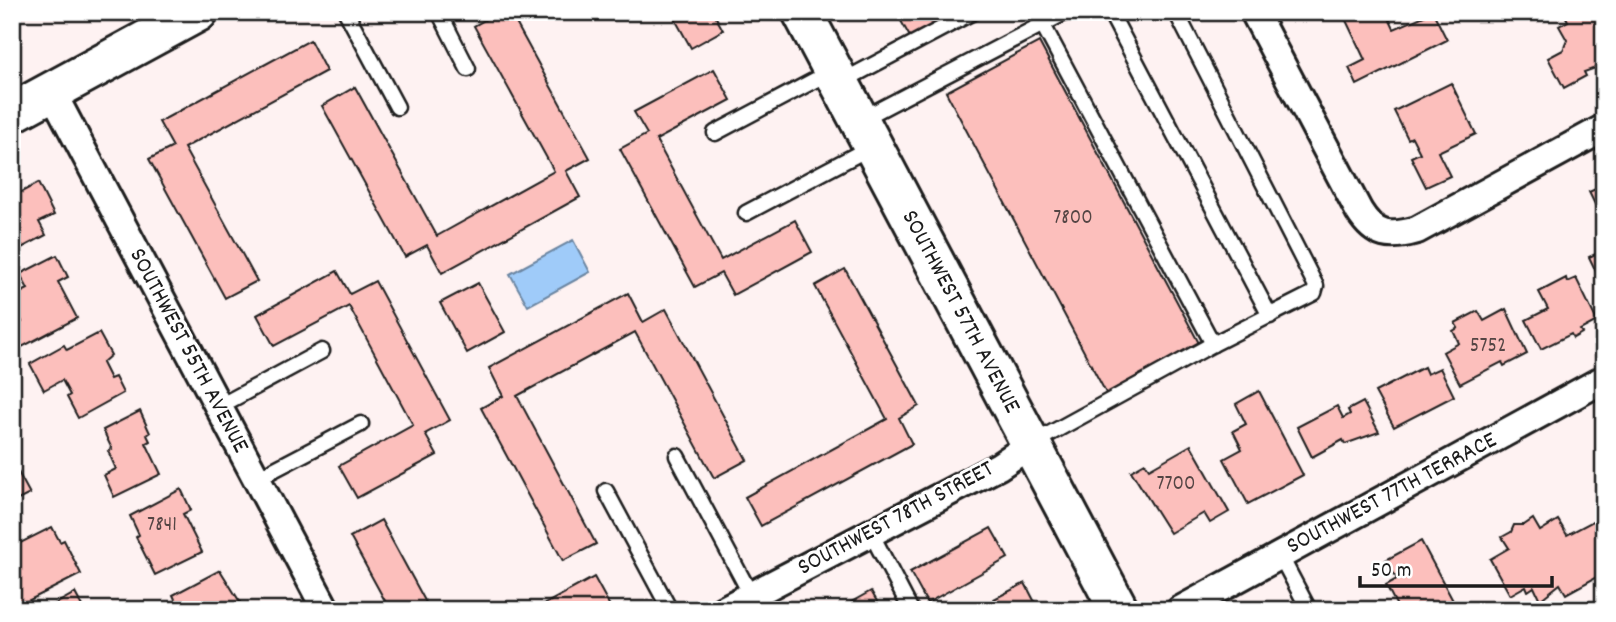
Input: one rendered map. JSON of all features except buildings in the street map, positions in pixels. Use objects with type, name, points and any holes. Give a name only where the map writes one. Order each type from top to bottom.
[{"type":"main road","points":[[12,113],[198,12]]},
{"type":"main road","name":"SOUTHWEST 57TH AVENUE","points":[[802,12],[1119,610]]},
{"type":"street","points":[[1254,12],[1359,211],[1370,228],[1380,234],[1399,236],[1417,230],[1604,128]]},
{"type":"street","name":"SOUTHWEST 55TH AVENUE","points":[[52,92],[326,610]]},
{"type":"street","name":"SOUTHWEST 77TH TERRACE","points":[[1180,610],[1604,379]]},
{"type":"street","name":"SOUTHWEST 78TH STREET","points":[[723,610],[999,466],[1030,445]]},
{"type":"lane","points":[[346,12],[397,107]]},
{"type":"lane","points":[[439,12],[468,69]]},
{"type":"lane","points":[[715,133],[973,12]]},
{"type":"lane","points":[[747,213],[866,133],[1066,12]]},
{"type":"lane","points":[[1110,12],[1270,316]]},
{"type":"lane","points":[[1030,445],[1213,344],[1314,293],[1316,286],[1176,12]]},
{"type":"lane","points":[[1042,25],[1213,344]]},
{"type":"lane","points":[[218,407],[322,351]]},
{"type":"lane","points":[[256,478],[362,424]]},
{"type":"lane","points":[[677,456],[751,595]]},
{"type":"lane","points":[[606,491],[670,610]]},
{"type":"lane","points":[[870,533],[911,610]]},
{"type":"lane","points":[[1280,555],[1309,610]]},
{"type":"water","points":[[573,240],[590,272],[528,306],[510,274]]}]
